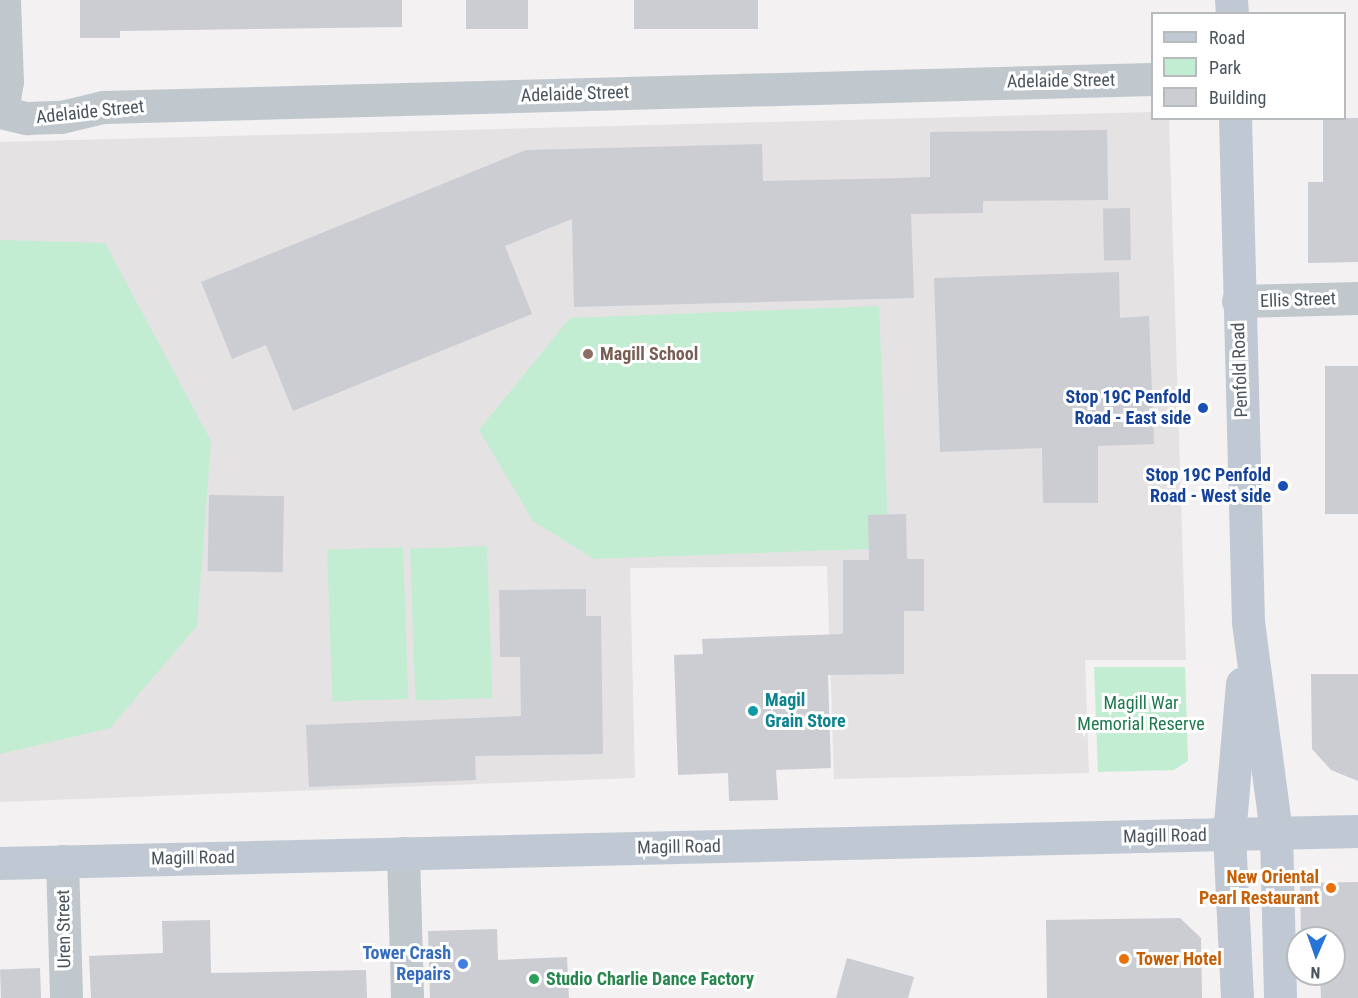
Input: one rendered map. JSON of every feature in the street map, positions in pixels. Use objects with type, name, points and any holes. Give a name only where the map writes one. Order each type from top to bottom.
[{"type":"main road","name":"Penfold Road","points":[[1235,120],[1248,622],[1276,833],[1280,998]]},
{"type":"main road","name":"Penfold Road","points":[[1237,998],[1229,835],[1248,622]]},
{"type":"main road","name":"Magill Road","points":[[0,862],[1358,831]]},
{"type":"street","points":[[1,112],[7,82],[4,0]]},
{"type":"street","name":"Adelaide Street","points":[[1,112],[27,118],[50,118],[103,107],[1151,80]]},
{"type":"street","name":"Ellis Street","points":[[1238,301],[1358,298]]},
{"type":"street","points":[[403,853],[407,998]]},
{"type":"street","name":"Uren Street","points":[[62,861],[66,998]]},
{"type":"shaded area","name":"Magill School","points":[[1151,112],[1151,120],[1169,120],[1186,660],[1085,660],[1089,773],[834,779],[827,566],[630,568],[635,778],[0,802],[0,142]]},
{"type":"green space","points":[[0,240],[105,243],[211,441],[197,626],[110,728],[0,754]]},
{"type":"green space","points":[[879,306],[889,548],[594,559],[533,521],[479,430],[570,318]]},
{"type":"green space","points":[[487,546],[492,698],[415,701],[410,549]]},
{"type":"green space","points":[[403,547],[408,699],[332,702],[327,550]]},
{"type":"green space","name":"Magill War Memorial Reserve","points":[[1094,667],[1185,667],[1188,761],[1174,770],[1098,772]]},
{"type":"building","points":[[80,0],[402,0],[402,27],[120,31],[120,38],[80,38]]},
{"type":"building","points":[[466,0],[528,0],[528,29],[466,29]]},
{"type":"building","points":[[634,0],[758,0],[758,29],[634,29]]},
{"type":"building","points":[[1358,118],[1358,262],[1308,263],[1308,182],[1323,182],[1323,120]]},
{"type":"building","points":[[1107,130],[1108,200],[983,201],[983,213],[911,214],[914,298],[574,307],[572,219],[505,246],[532,314],[293,411],[266,345],[232,359],[201,282],[526,150],[762,144],[763,181],[903,178],[930,177],[930,132]]},
{"type":"building","points":[[1103,208],[1130,208],[1131,260],[1104,260]]},
{"type":"building","points":[[1119,272],[1120,318],[1149,316],[1154,444],[1098,446],[1098,503],[1043,503],[1042,448],[940,452],[934,278]]},
{"type":"building","points":[[1325,366],[1358,366],[1358,514],[1325,514]]},
{"type":"building","points":[[209,495],[284,496],[283,572],[208,571]]},
{"type":"building","name":"Magil Grain Store","points":[[906,514],[907,559],[924,559],[924,611],[904,611],[904,674],[828,675],[831,768],[776,770],[778,800],[729,801],[728,773],[678,775],[674,655],[703,654],[702,639],[843,634],[843,560],[869,560],[868,515]]},
{"type":"building","points":[[586,589],[586,616],[601,616],[603,754],[475,756],[476,780],[309,787],[306,725],[521,716],[520,657],[500,657],[499,590]]},
{"type":"building","points":[[1311,674],[1358,674],[1358,781],[1331,770],[1312,749]]},
{"type":"building","points":[[1358,882],[1358,998],[1321,998],[1320,986],[1346,986],[1346,926],[1301,926],[1300,883]]},
{"type":"building","name":"Tower Hotel","points":[[1180,918],[1201,938],[1202,998],[1047,998],[1046,920]]},
{"type":"building","points":[[210,920],[211,973],[366,970],[367,998],[91,998],[89,956],[163,953],[162,921]]},
{"type":"building","name":"Tower Crash Repairs","points":[[497,929],[498,960],[567,957],[569,998],[430,998],[428,931]]},
{"type":"building","points":[[847,958],[914,977],[908,998],[836,998]]},
{"type":"building","points":[[40,968],[41,998],[1,998],[0,969]]},
{"type":"place","name":"Magill School","points":[[588,354]]},
{"type":"place","name":"Stop 19C Penfold Road - East side","points":[[1203,408]]},
{"type":"place","name":"Stop 19C Penfold Road - West side","points":[[1283,486]]},
{"type":"place","name":"Magil Grain Store","points":[[753,711]]},
{"type":"place","name":"New Oriental Pearl Restaurant","points":[[1331,888]]},
{"type":"place","name":"Tower Hotel","points":[[1124,959]]},
{"type":"place","name":"Tower Crash Repairs","points":[[463,964]]},
{"type":"place","name":"Studio Charlie Dance Factory","points":[[534,979]]}]
